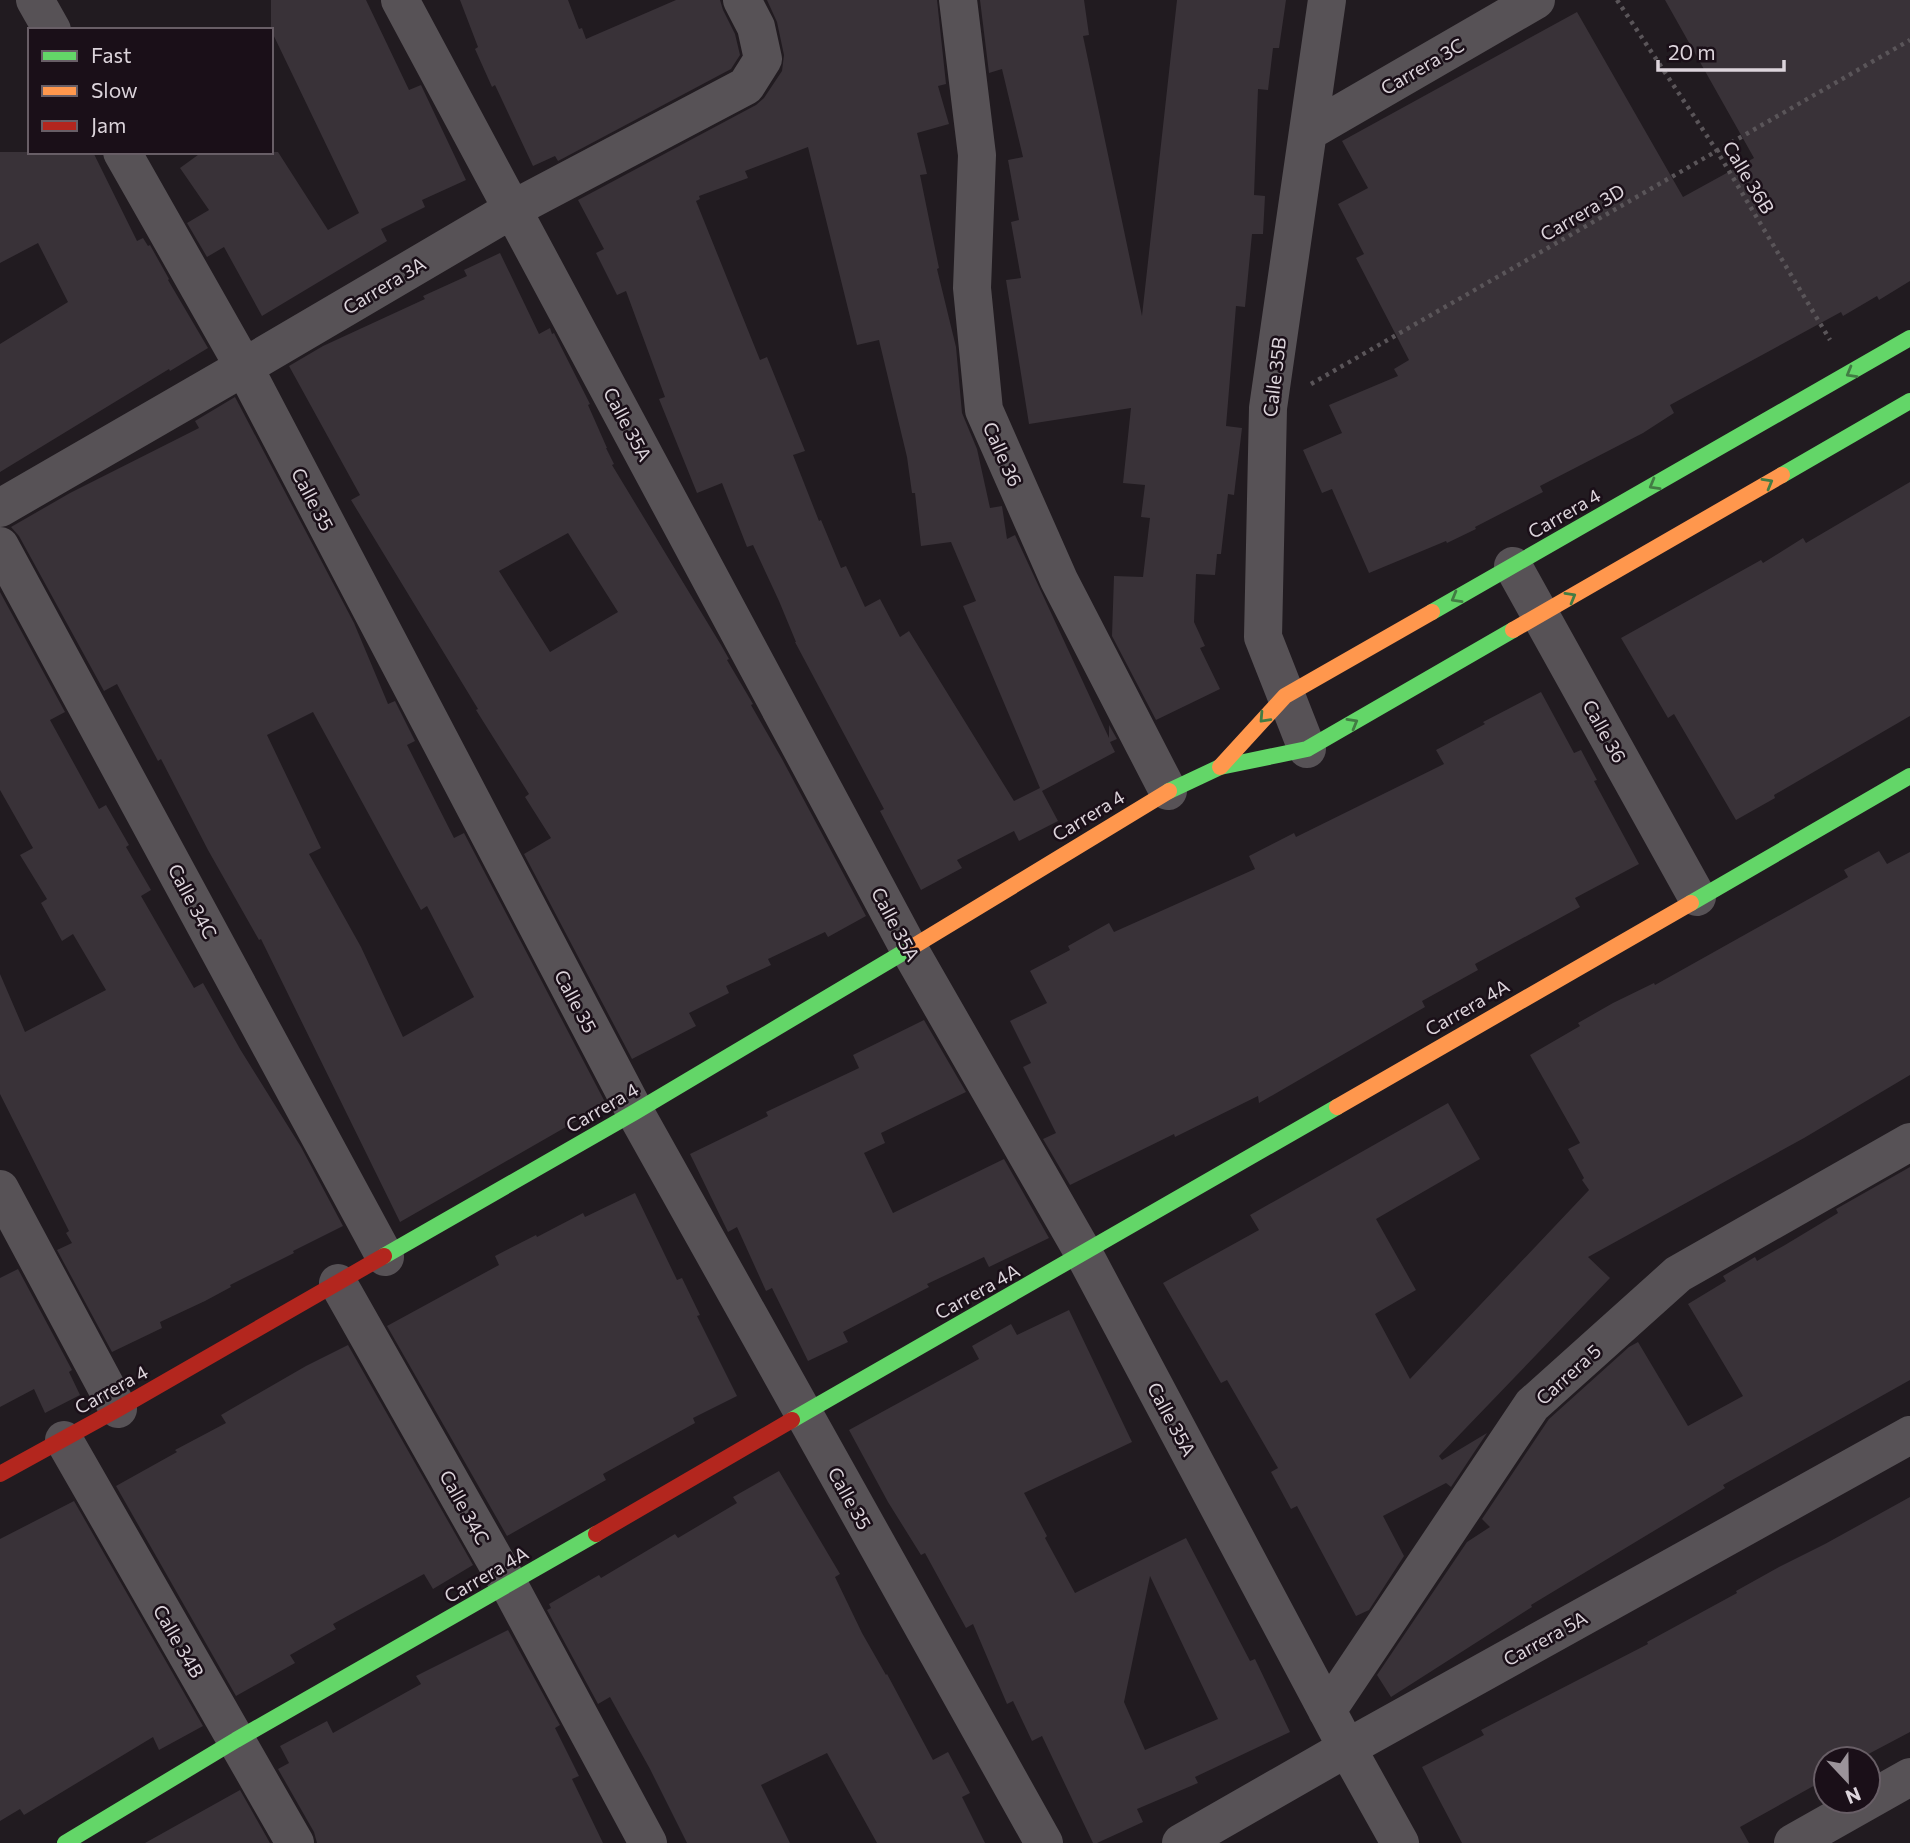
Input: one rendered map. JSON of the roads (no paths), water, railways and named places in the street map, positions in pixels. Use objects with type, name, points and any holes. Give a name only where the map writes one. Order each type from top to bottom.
[{"type":"street","points":[[35,0],[51,28]]},
{"type":"street","name":"Calle 35A","points":[[400,0],[909,949],[1084,1254],[1399,1843]]},
{"type":"street","name":"Carrera 3A","points":[[0,508],[513,209],[746,86],[763,59],[756,27],[742,0]]},
{"type":"street","name":"Calle 36","points":[[958,0],[977,155],[972,288],[984,410],[1059,580],[1168,791]]},
{"type":"street","name":"Calle 35B","points":[[1307,749],[1263,637],[1268,408],[1326,0]]},
{"type":"street","name":"Carrera 3C","points":[[1308,132],[1536,0]]},
{"type":"street","name":"Calle 35","points":[[123,154],[244,367],[635,1112],[1044,1843]]},
{"type":"street","name":"Carrera 4","points":[[1220,767],[1285,696],[1910,338]]},
{"type":"street","name":"Carrera 4","points":[[0,1474],[64,1440],[635,1112],[1168,791],[1220,767],[1307,749],[1910,401]]},
{"type":"street","name":"Calle 34C","points":[[0,546],[385,1256]]},
{"type":"street","name":"Calle 36","points":[[1513,566],[1698,897]]},
{"type":"street","name":"Carrera 4A","points":[[65,1843],[236,1740],[1910,776]]},
{"type":"street","name":"Carrera 5","points":[[1327,1711],[1532,1405],[1678,1274],[1910,1142]]},
{"type":"street","points":[[0,1189],[118,1409]]},
{"type":"street","name":"Calle 34C","points":[[338,1283],[509,1585],[648,1843]]},
{"type":"street","name":"Carrera 5A","points":[[1181,1843],[1910,1435]]},
{"type":"street","name":"Calle 34B","points":[[64,1440],[295,1843]]},
{"type":"street","points":[[1793,1843],[1910,1777]]}]
